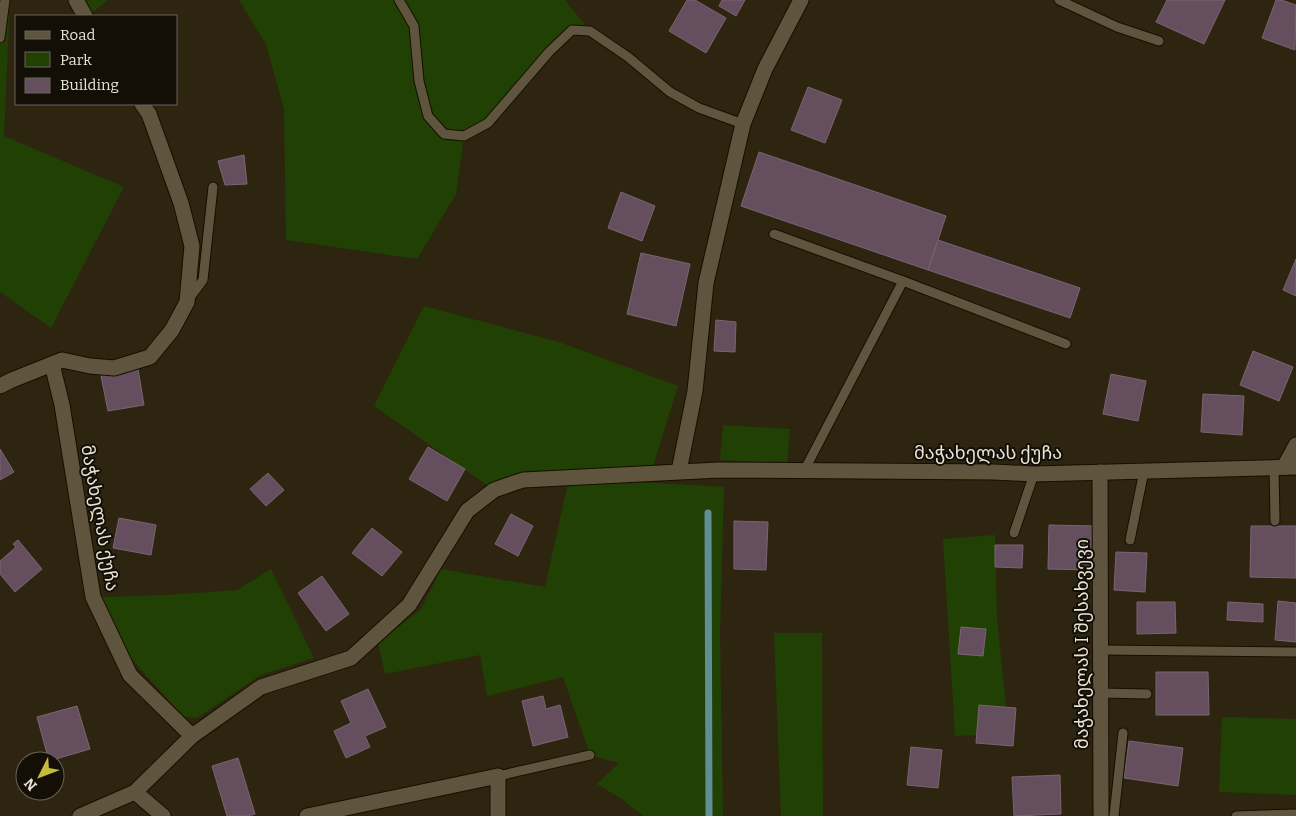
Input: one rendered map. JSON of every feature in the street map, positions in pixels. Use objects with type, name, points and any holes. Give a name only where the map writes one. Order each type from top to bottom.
[{"type":"street","points":[[76,0],[85,15]]},
{"type":"street","points":[[679,471],[695,391],[706,283],[743,124],[765,70],[801,0]]},
{"type":"street","points":[[0,386],[62,360],[90,366],[114,368],[150,356],[172,330],[187,302],[192,246],[181,203],[148,114],[143,105]]},
{"type":"street","name":"მაჭახელას ქუჩა","points":[[52,364],[62,405],[93,597],[130,675],[192,736]]},
{"type":"street","points":[[1285,467],[1296,445]]},
{"type":"street","name":"მაჭახელას ქუჩა","points":[[80,816],[135,792],[192,736],[261,687],[351,658],[409,605],[466,511],[494,490],[523,480],[679,471],[994,472],[1034,474],[1285,467]]},
{"type":"street","name":"მაჭახელას I შესახვევი","points":[[1100,472],[1101,816]]},
{"type":"street","points":[[306,816],[338,812],[498,776],[498,816]]},
{"type":"street","points":[[135,792],[163,816]]},
{"type":"lane","points":[[0,38],[5,0]]},
{"type":"lane","points":[[399,0],[414,26],[419,80],[428,116],[444,134],[464,136],[488,122],[549,52],[572,30],[590,31],[628,57],[670,92],[699,108],[743,124]]},
{"type":"lane","points":[[1059,0],[1117,27],[1159,41]]},
{"type":"lane","points":[[187,302],[203,280],[213,187]]},
{"type":"lane","points":[[774,234],[903,280],[1066,344]]},
{"type":"lane","points":[[804,471],[903,280]]},
{"type":"lane","points":[[1275,521],[1285,467]]},
{"type":"lane","points":[[1130,540],[1144,471]]},
{"type":"lane","points":[[1014,533],[1034,474]]},
{"type":"lane","points":[[1100,650],[1296,652]]},
{"type":"lane","points":[[1101,693],[1147,694]]},
{"type":"lane","points":[[1114,816],[1123,733]]},
{"type":"lane","points":[[498,776],[590,755]]},
{"type":"lane","points":[[1236,816],[1296,814]]},
{"type":"green space","points":[[0,0],[10,0],[4,136],[124,187],[51,328],[0,292]]},
{"type":"green space","points":[[76,0],[108,0],[89,15]]},
{"type":"green space","points":[[239,0],[565,0],[590,31],[572,30],[488,123],[464,136],[456,194],[417,259],[286,240],[284,109],[266,44]]},
{"type":"green space","points":[[424,306],[559,342],[678,386],[653,466],[573,478],[724,487],[720,633],[723,816],[643,816],[622,799],[597,784],[619,763],[590,755],[563,677],[487,696],[480,655],[385,674],[378,643],[421,609],[441,569],[545,587],[569,478],[494,490],[374,406]]},
{"type":"green space","points":[[723,425],[790,429],[787,464],[720,460]]},
{"type":"green space","points":[[995,535],[997,619],[1009,734],[955,736],[943,539]]},
{"type":"green space","points":[[271,569],[314,658],[261,675],[197,718],[184,717],[127,654],[101,597],[237,590]]},
{"type":"green space","points":[[774,633],[822,633],[823,816],[781,816]]},
{"type":"green space","points":[[1222,717],[1296,719],[1296,795],[1219,792]]},
{"type":"building","points":[[687,0],[695,0],[726,18],[706,53],[669,31]]},
{"type":"building","points":[[722,0],[745,0],[736,16],[719,6]]},
{"type":"building","points":[[1167,0],[1225,0],[1204,44],[1156,22]]},
{"type":"building","points":[[1276,0],[1296,5],[1295,50],[1262,38]]},
{"type":"building","points":[[808,87],[842,100],[825,143],[791,130]]},
{"type":"building","points":[[759,152],[946,216],[928,270],[741,206]]},
{"type":"building","points":[[244,155],[247,184],[225,185],[218,161]]},
{"type":"building","points":[[621,192],[655,206],[642,241],[608,228]]},
{"type":"building","points":[[938,240],[1080,288],[1070,318],[928,270]]},
{"type":"building","points":[[641,253],[690,264],[676,326],[627,314]]},
{"type":"building","points":[[1296,259],[1296,296],[1283,290]]},
{"type":"building","points":[[716,320],[736,322],[735,352],[714,351]]},
{"type":"building","points":[[1253,351],[1293,367],[1279,401],[1240,385]]},
{"type":"building","points":[[138,369],[144,405],[108,411],[101,376]]},
{"type":"building","points":[[1111,374],[1146,381],[1138,421],[1103,414]]},
{"type":"building","points":[[1203,394],[1244,396],[1242,435],[1201,432]]},
{"type":"building","points":[[428,447],[465,469],[447,501],[409,479]]},
{"type":"building","points":[[0,449],[14,472],[0,480]]},
{"type":"building","points":[[268,473],[284,490],[266,506],[250,489]]},
{"type":"building","points":[[511,514],[533,526],[518,556],[495,544]]},
{"type":"building","points":[[119,518],[156,525],[151,555],[113,548]]},
{"type":"building","points":[[734,521],[768,522],[766,570],[734,569]]},
{"type":"building","points":[[1049,525],[1094,526],[1093,570],[1048,569]]},
{"type":"building","points":[[1251,526],[1296,526],[1296,578],[1250,577]]},
{"type":"building","points":[[372,528],[402,552],[382,576],[352,553]]},
{"type":"building","points":[[18,540],[42,569],[15,592],[0,574],[0,561],[16,547],[13,544]]},
{"type":"building","points":[[995,545],[1023,545],[1022,568],[995,567]]},
{"type":"building","points":[[1116,552],[1147,553],[1145,592],[1114,590]]},
{"type":"building","points":[[322,576],[349,614],[326,631],[298,593]]},
{"type":"building","points":[[1278,601],[1296,603],[1296,642],[1275,640]]},
{"type":"building","points":[[1137,602],[1175,602],[1176,633],[1137,634]]},
{"type":"building","points":[[1228,602],[1263,604],[1263,622],[1227,620]]},
{"type":"building","points":[[961,627],[986,629],[983,656],[958,654]]},
{"type":"building","points":[[1156,672],[1208,672],[1209,715],[1156,715]]},
{"type":"building","points":[[368,689],[386,727],[365,736],[370,747],[346,758],[334,731],[351,723],[341,701]]},
{"type":"building","points":[[543,696],[546,709],[560,705],[568,737],[533,746],[522,701]]},
{"type":"building","points":[[979,705],[1016,708],[1013,746],[976,743]]},
{"type":"building","points":[[77,706],[90,749],[65,756],[65,751],[46,751],[37,717]]},
{"type":"building","points":[[1129,741],[1183,748],[1178,786],[1124,778]]},
{"type":"building","points":[[911,747],[942,750],[938,788],[907,785]]},
{"type":"building","points":[[238,758],[255,814],[227,816],[212,766]]},
{"type":"building","points":[[1060,775],[1061,814],[1014,816],[1012,777]]},
{"type":"waterway","points":[[708,513],[709,816]]}]
